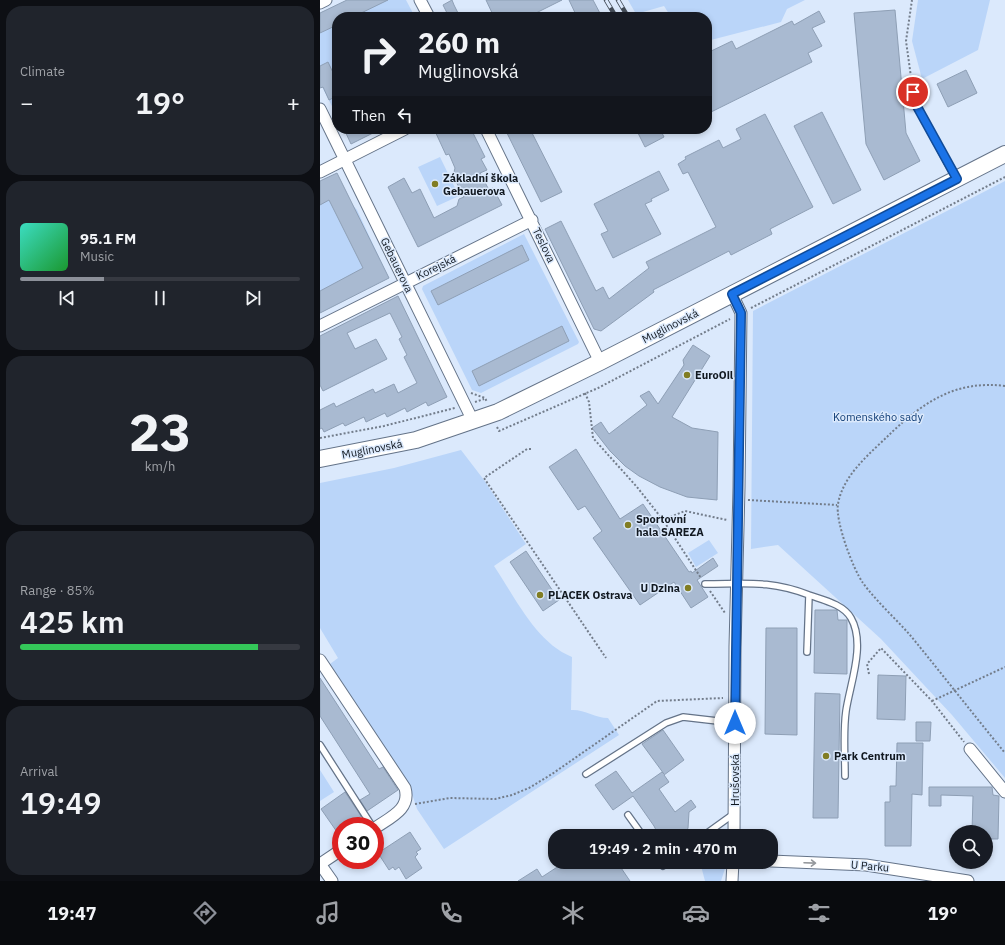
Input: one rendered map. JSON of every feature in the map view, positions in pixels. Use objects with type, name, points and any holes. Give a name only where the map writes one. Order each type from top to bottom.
[{"type":"main road","name":"Muglinovská","points":[[320,459],[416,440],[498,412],[600,362],[1005,154]]},
{"type":"street","points":[[320,3],[326,0]]},
{"type":"street","points":[[420,0],[426,12]]},
{"type":"street","name":"Gebauerova","points":[[320,109],[332,132]]},
{"type":"street","name":"Gebauerova","points":[[333,134],[473,421]]},
{"type":"street","points":[[320,172],[395,134]]},
{"type":"street","name":"Teslova","points":[[489,134],[532,220],[600,362]]},
{"type":"street","name":"Korejská","points":[[320,326],[532,220]]},
{"type":"street","name":"Hrušovská","points":[[732,294],[741,313],[739,522],[735,619],[734,829]]},
{"type":"street","points":[[320,660],[405,788],[407,796],[405,805],[399,812],[384,822]]},
{"type":"street","points":[[970,749],[1005,792]]},
{"type":"street","points":[[332,856],[320,864],[332,881]]},
{"type":"street","name":"U Parku","points":[[778,861],[866,865],[968,881]]},
{"type":"street","points":[[732,881],[733,869]]},
{"type":"lane","points":[[912,84],[914,101],[957,179]]},
{"type":"lane","points":[[705,584],[737,584],[758,582],[787,586],[836,604],[851,617],[856,633],[854,679],[846,712],[845,776]]},
{"type":"lane","points":[[807,652],[809,595]]},
{"type":"lane","points":[[586,774],[666,724],[683,717],[735,723]]},
{"type":"lane","points":[[320,745],[366,817]]},
{"type":"lane","points":[[712,829],[735,812]]},
{"type":"lane","points":[[628,815],[638,829]]},
{"type":"path","points":[[912,0],[906,41],[912,84]]},
{"type":"path","points":[[746,311],[1005,177]]},
{"type":"path","points":[[499,432],[585,393],[728,320]]},
{"type":"path","points":[[1005,386],[963,388],[939,397],[918,408],[861,463],[842,491],[838,505],[847,549],[854,567],[864,583],[909,635],[1005,753]]},
{"type":"path","points":[[585,393],[589,402],[593,438],[637,487],[663,520],[729,618],[735,619]]},
{"type":"path","points":[[320,438],[384,426],[485,398]]},
{"type":"path","points":[[531,449],[527,449],[484,478],[606,658]]},
{"type":"path","points":[[739,500],[838,505]]},
{"type":"path","points":[[663,520],[685,511],[739,522]]},
{"type":"path","points":[[869,674],[867,664],[881,648],[932,701],[970,749]]},
{"type":"path","points":[[932,701],[1005,667]]},
{"type":"path","points":[[405,805],[450,798],[495,799],[512,795],[529,788],[552,774],[657,701],[735,698]]},
{"type":"green space","points":[[347,0],[406,0],[412,12],[332,12],[332,106],[320,83],[320,13]]},
{"type":"green space","points":[[628,0],[805,0],[787,9],[781,22],[712,40],[712,12],[668,12],[664,6],[643,12],[635,12]]},
{"type":"green space","points":[[918,0],[990,0],[978,50],[922,79],[912,41]]},
{"type":"green space","points":[[440,157],[459,196],[437,206],[418,167]]},
{"type":"green space","points":[[328,177],[357,210],[389,278],[320,313],[320,182]]},
{"type":"green space","name":"Komenského sady","points":[[1005,181],[1005,778],[952,715],[881,639],[778,545],[751,549],[753,311]]},
{"type":"green space","points":[[524,234],[579,342],[578,344],[481,393],[472,390],[422,289],[423,286]]},
{"type":"green space","points":[[461,450],[484,480],[526,544],[494,566],[518,605],[537,630],[559,650],[572,657],[571,710],[608,718],[619,735],[444,849],[417,809],[408,782],[330,664],[338,658],[320,628],[320,483],[394,468]]},
{"type":"green space","points":[[709,540],[718,553],[696,567],[688,553]]},
{"type":"green space","points":[[320,770],[334,792],[320,801]]},
{"type":"green space","points":[[702,869],[725,869],[721,881],[705,881]]},
{"type":"building","points":[[347,0],[388,0],[363,12],[332,12],[332,27],[320,33],[320,13]]},
{"type":"building","points":[[452,0],[458,12],[446,12],[443,5]]},
{"type":"building","points":[[486,0],[562,0],[538,12],[492,12]]},
{"type":"building","points":[[569,0],[593,0],[599,12],[575,12]]},
{"type":"building","points":[[895,10],[906,133],[920,161],[884,180],[866,144],[854,13]]},
{"type":"building","points":[[819,11],[825,22],[812,28],[822,46],[808,53],[812,62],[712,112],[712,51],[732,41],[736,49],[792,21],[794,25]]},
{"type":"building","points":[[328,62],[332,70],[332,98],[329,100],[323,87],[320,88],[320,66]]},
{"type":"building","points":[[966,70],[977,93],[948,107],[937,84]]},
{"type":"building","points":[[822,112],[861,190],[833,204],[794,126]]},
{"type":"building","points":[[765,114],[813,207],[770,229],[772,234],[731,255],[729,251],[653,290],[654,292],[601,331],[594,329],[545,229],[561,221],[596,291],[603,287],[609,299],[649,268],[646,262],[716,227],[688,172],[683,174],[678,164],[686,159],[685,157],[719,140],[723,148],[741,139],[736,129]]},
{"type":"building","points":[[346,134],[371,134],[351,144]]},
{"type":"building","points":[[436,134],[474,134],[485,157],[481,159],[487,170],[480,173],[489,190],[493,188],[502,205],[418,247],[388,187],[404,178],[412,193],[420,189],[434,218],[457,206],[459,199],[464,197],[453,176],[455,168],[449,154],[446,155]]},
{"type":"building","points":[[507,134],[533,134],[562,192],[541,202]]},
{"type":"building","points":[[638,134],[662,134],[664,137],[645,147]]},
{"type":"building","points":[[659,171],[669,190],[651,199],[652,201],[645,204],[661,234],[613,258],[601,234],[608,231],[594,204]]},
{"type":"building","points":[[337,173],[389,278],[320,313],[320,291],[363,268],[329,200],[320,205],[320,181]]},
{"type":"building","points":[[522,245],[529,260],[438,305],[431,291]]},
{"type":"building","points":[[398,296],[447,397],[428,406],[426,402],[407,412],[405,408],[387,417],[385,413],[366,422],[364,417],[345,426],[343,423],[324,432],[322,428],[320,429],[320,410],[334,403],[336,407],[373,389],[375,393],[394,384],[398,393],[417,383],[404,357],[407,355],[399,339],[402,337],[390,313],[347,333],[355,349],[376,339],[387,359],[323,391],[320,385],[320,336]]},
{"type":"building","points":[[562,326],[569,341],[479,386],[472,371]]},
{"type":"building","points":[[693,345],[710,356],[672,417],[692,428],[718,432],[717,500],[687,497],[660,487],[639,476],[625,466],[610,451],[592,428],[601,422],[609,434],[647,405],[640,396],[649,391],[658,404],[684,365],[683,360]]},
{"type":"building","name":"Sportovní hala SAREZA","points":[[576,449],[620,519],[643,504],[689,572],[691,571],[692,573],[713,558],[718,566],[697,580],[708,597],[691,608],[674,582],[640,605],[593,538],[602,531],[585,506],[578,510],[549,467]]},
{"type":"building","points":[[526,551],[559,600],[543,611],[510,562]]},
{"type":"building","points":[[815,610],[837,610],[838,620],[847,620],[847,674],[814,673]]},
{"type":"building","points":[[766,628],[797,628],[797,735],[765,734]]},
{"type":"building","points":[[878,675],[906,676],[905,720],[877,719]]},
{"type":"building","points":[[320,678],[379,769],[383,767],[398,790],[367,811],[360,800],[370,794],[320,716]]},
{"type":"building","name":"Park Centrum","points":[[815,693],[840,694],[838,818],[813,818]]},
{"type":"building","points":[[916,722],[931,722],[930,741],[916,741]]},
{"type":"building","points":[[663,730],[684,760],[664,775],[669,782],[659,789],[675,812],[691,800],[696,807],[689,812],[688,829],[656,829],[633,796],[613,810],[595,785],[616,771],[632,793],[662,772],[664,774],[642,744]]},
{"type":"building","points":[[897,743],[923,743],[922,795],[912,794],[911,846],[885,846],[885,802],[890,802],[890,786],[896,786]]},
{"type":"building","points":[[929,787],[992,787],[993,795],[999,796],[998,839],[993,839],[993,825],[972,825],[973,796],[941,795],[941,806],[929,806]]},
{"type":"building","points":[[345,792],[361,816],[332,817],[332,825],[321,809]]},
{"type":"building","points":[[410,832],[421,849],[416,852],[418,854],[415,857],[422,868],[406,879],[399,867],[395,870],[393,867],[389,870],[384,862],[384,849]]},
{"type":"building","points":[[537,869],[542,877],[554,869],[622,869],[630,881],[518,881]]},
{"type":"railway","points":[[606,0],[613,12]]},
{"type":"railway","points":[[618,0],[625,12]]},
{"type":"place","name":"Základní škola Gebauerova","points":[[435,184]]},
{"type":"place","name":"EuroOil","points":[[687,375]]},
{"type":"place","name":"Sportovní hala SAREZA","points":[[628,525]]},
{"type":"place","name":"U Dzina","points":[[688,588]]},
{"type":"place","name":"PLACEK Ostrava","points":[[540,595]]},
{"type":"place","name":"Park Centrum","points":[[826,756]]},
{"type":"route","points":[[735,723],[734,647],[740,488],[741,313],[732,294],[957,179],[914,101],[913,92]]}]
